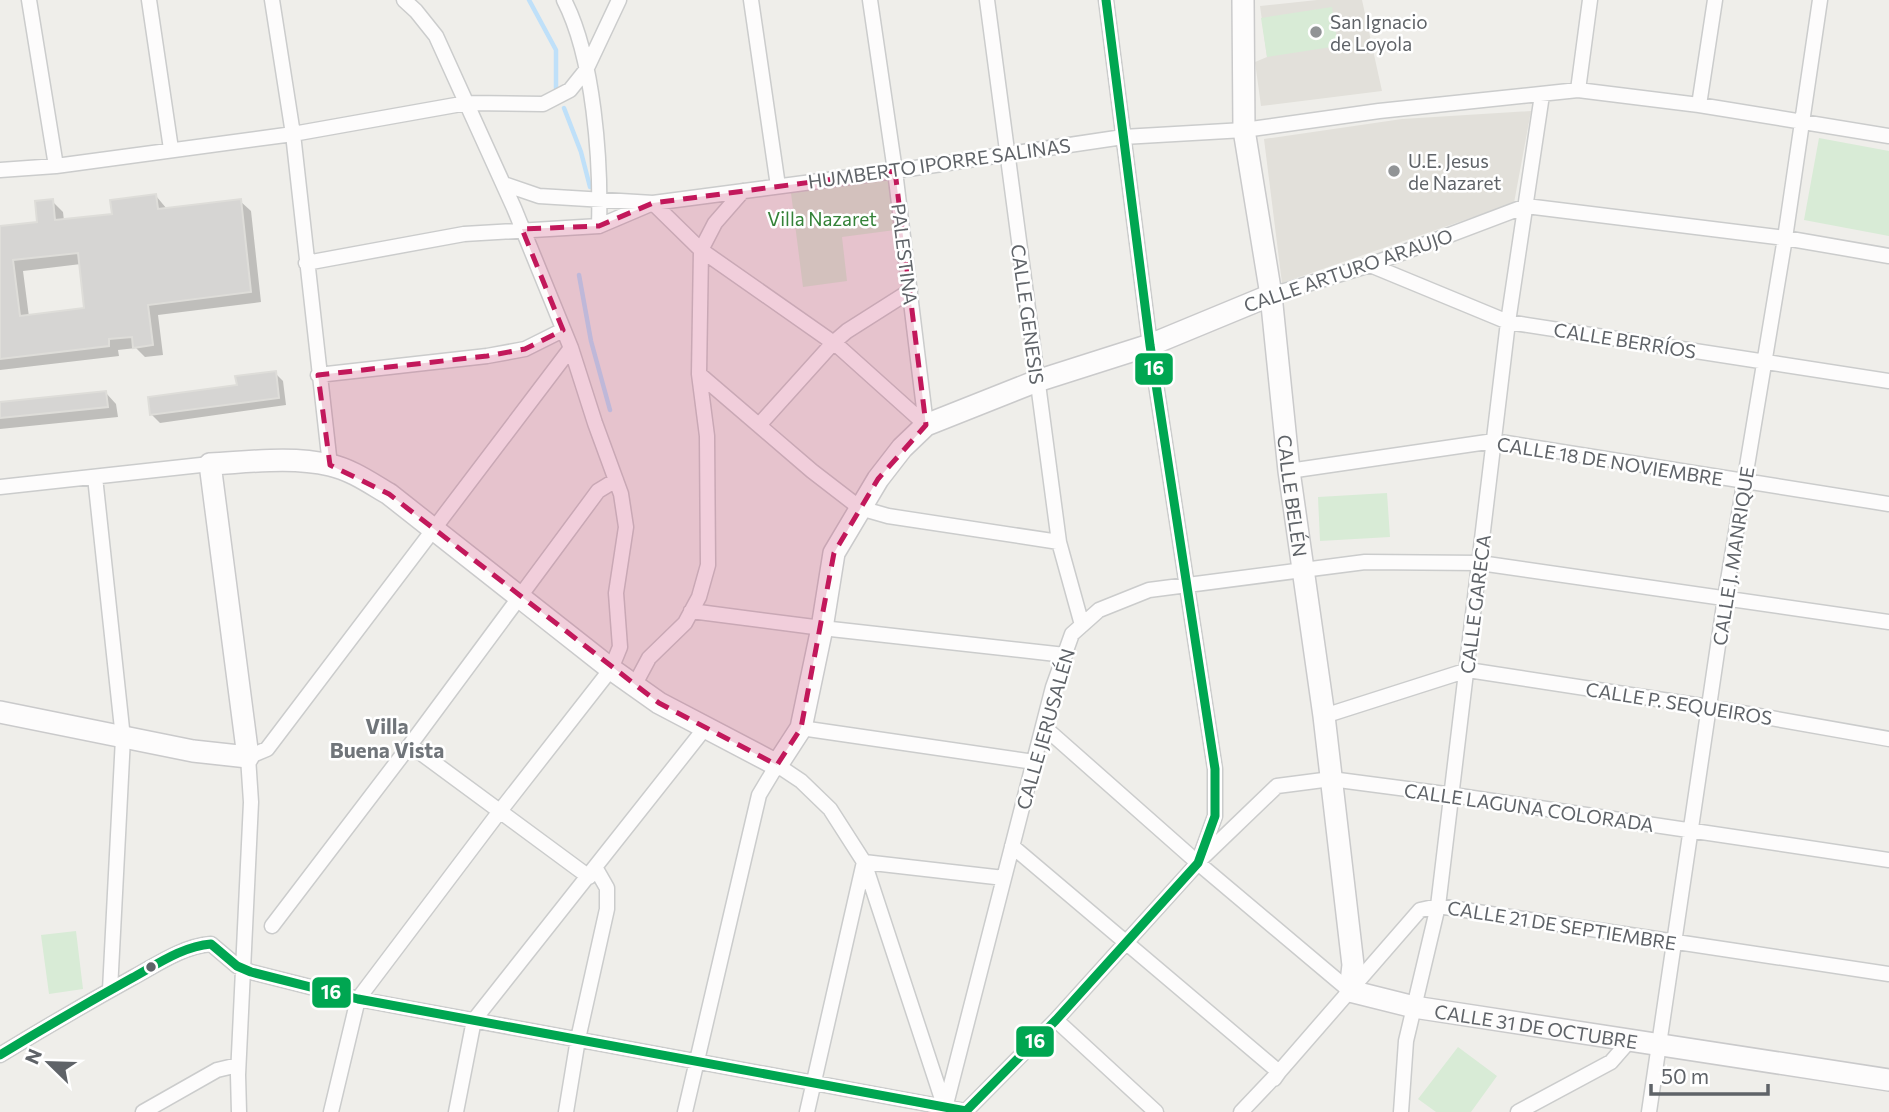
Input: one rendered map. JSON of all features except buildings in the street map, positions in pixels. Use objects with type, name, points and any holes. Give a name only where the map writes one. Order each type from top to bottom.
[{"type":"street","points":[[29,0],[56,166]]},
{"type":"street","points":[[149,0],[171,149]]},
{"type":"street","points":[[272,0],[293,134],[330,465]]},
{"type":"street","points":[[331,1112],[358,999],[611,668],[620,647],[616,593],[626,527],[621,494],[570,348],[504,184],[436,36],[404,0]]},
{"type":"street","points":[[565,0],[573,17],[592,99],[600,200],[598,226]]},
{"type":"street","points":[[0,170],[56,166],[293,134],[467,103],[543,104],[570,90],[586,70],[619,0]]},
{"type":"street","points":[[751,0],[778,186]]},
{"type":"street","name":"PALESTINA","points":[[870,0],[895,171],[926,425]]},
{"type":"street","name":"CALLE GENESIS","points":[[987,0],[1059,542],[1082,625]]},
{"type":"street","points":[[1107,0],[1150,345],[1215,769],[1215,816],[1198,863]]},
{"type":"street","name":"CALLE BELÉN","points":[[1243,0],[1244,130],[1271,295],[1289,471],[1324,716],[1353,965],[1350,990]]},
{"type":"street","points":[[1578,90],[1590,0]]},
{"type":"street","points":[[1699,105],[1715,0]]},
{"type":"street","name":"CALLE J. MANRIQUE","points":[[1650,1112],[1725,598],[1785,238],[1820,0]]},
{"type":"street","name":"HUMBERTO IPORRE SALINAS","points":[[306,263],[464,234],[598,226],[653,203],[1123,137],[1244,130],[1379,111],[1578,90],[1699,105],[1889,136]]},
{"type":"street","name":"CALLE GARECA","points":[[1401,1112],[1406,1041],[1438,906],[1508,322],[1542,95]]},
{"type":"street","points":[[504,184],[539,196],[653,203],[701,250],[833,343],[926,425]]},
{"type":"street","points":[[634,686],[649,658],[685,623],[699,597],[708,565],[707,436],[699,374],[701,250],[715,223],[743,191]]},
{"type":"street","name":"CALLE ARTURO ARAUJO","points":[[801,728],[822,628],[834,553],[878,479],[902,448],[926,425],[1037,381],[1150,345],[1271,295],[1370,265],[1526,206],[1785,238],[1889,256]]},
{"type":"street","name":"CALLE BERRÍOS","points":[[1370,265],[1508,322],[1889,381]]},
{"type":"street","points":[[760,424],[846,331],[910,291]]},
{"type":"street","points":[[318,375],[499,354],[525,349],[563,330]]},
{"type":"street","points":[[0,712],[193,751],[248,757],[267,749],[570,348]]},
{"type":"street","points":[[699,374],[812,471],[860,508],[888,516],[1059,542]]},
{"type":"street","name":"CALLE 18 DE NOVIEMBRE","points":[[1289,471],[1494,441],[1889,504]]},
{"type":"street","points":[[0,487],[210,464],[283,461],[330,465],[352,472],[389,494],[634,686],[659,703],[777,765],[801,781],[830,809],[864,862],[944,1109]]},
{"type":"street","points":[[210,464],[248,757],[251,802],[238,1065],[239,1112]]},
{"type":"street","points":[[95,477],[123,737],[110,990]]},
{"type":"street","points":[[272,926],[598,491],[616,480]]},
{"type":"street","name":"CALLE JERUSALÉN","points":[[944,1109],[1043,726],[1065,655],[1072,634],[1099,610],[1149,590],[1365,562],[1480,563],[1889,622]]},
{"type":"street","points":[[691,611],[1065,655]]},
{"type":"street","points":[[1324,716],[1468,670]]},
{"type":"street","name":"CALLE P. SEQUEIROS","points":[[1468,670],[1709,707],[1889,739]]},
{"type":"street","points":[[1043,726],[1198,863],[1350,990]]},
{"type":"street","points":[[456,1112],[474,1020],[705,728]]},
{"type":"street","points":[[685,1112],[759,795],[801,728],[1034,762]]},
{"type":"street","points":[[410,745],[500,811],[592,872],[607,888],[607,909],[578,1039],[566,1112]]},
{"type":"street","name":"CALLE LAGUNA COLORADA","points":[[967,1111],[1056,1020],[1198,863],[1276,786],[1331,779],[1452,794],[1889,860]]},
{"type":"street","points":[[1012,846],[1279,1072],[1248,1112]]},
{"type":"street","points":[[864,862],[1004,878]]},
{"type":"street","points":[[807,1112],[864,862]]},
{"type":"street","name":"CALLE 21 DE SEPTIEMBRE","points":[[1241,1112],[1420,910],[1438,906],[1889,974]]},
{"type":"street","points":[[0,1055],[110,990],[197,944],[211,944],[243,968],[358,999],[944,1109],[967,1111]]},
{"type":"street","name":"CALLE 31 DE OCTUBRE","points":[[1350,990],[1414,1007],[1889,1080]]},
{"type":"street","points":[[1056,1020],[1156,1112]]},
{"type":"street","points":[[1518,1112],[1611,1062],[1631,1039]]},
{"type":"street","points":[[143,1112],[217,1070],[238,1065]]},
{"type":"highlighted area","points":[[895,171],[926,425],[878,479],[834,553],[801,728],[777,765],[659,703],[389,494],[330,465],[318,375],[487,356],[525,349],[563,330],[522,229],[599,226],[653,203]]},
{"type":"shaded area","name":"San Ignacio de Loyola","points":[[1317,0],[1362,0],[1382,91],[1261,106],[1255,62],[1267,57],[1260,6]]},
{"type":"shaded area","name":"U.E. Jesus de Nazaret","points":[[1531,111],[1514,203],[1282,283],[1264,139],[1402,119]]},
{"type":"green space","points":[[1332,7],[1338,46],[1267,57],[1261,18]]},
{"type":"green space","points":[[1819,138],[1889,151],[1889,236],[1804,220]]},
{"type":"green space","name":"Villa Nazaret","points":[[888,180],[895,230],[842,237],[847,281],[803,287],[791,193]]},
{"type":"green space","points":[[1387,493],[1390,537],[1320,541],[1318,497]]},
{"type":"green space","points":[[76,931],[83,989],[49,994],[41,935]]},
{"type":"green space","points":[[1458,1047],[1497,1076],[1471,1112],[1436,1112],[1418,1099]]},
{"type":"waterway","points":[[529,0],[556,50],[556,92]]},
{"type":"waterway","points":[[564,108],[581,152],[590,187]]},
{"type":"waterway","points":[[579,275],[591,341],[610,410]]},
{"type":"transit line","name":"16","points":[[0,1055],[170,957],[190,948],[211,944],[237,966],[251,972],[358,999],[966,1111],[1056,1020],[1198,863],[1215,816],[1215,769],[1150,345],[1106,0]]},
{"type":"place","name":"San Ignacio de Loyola","points":[[1316,32]]},
{"type":"place","name":"U.E. Jesus de Nazaret","points":[[1394,171]]},
{"type":"district","name":"Villa Buena Vista","points":[[387,737]]}]
